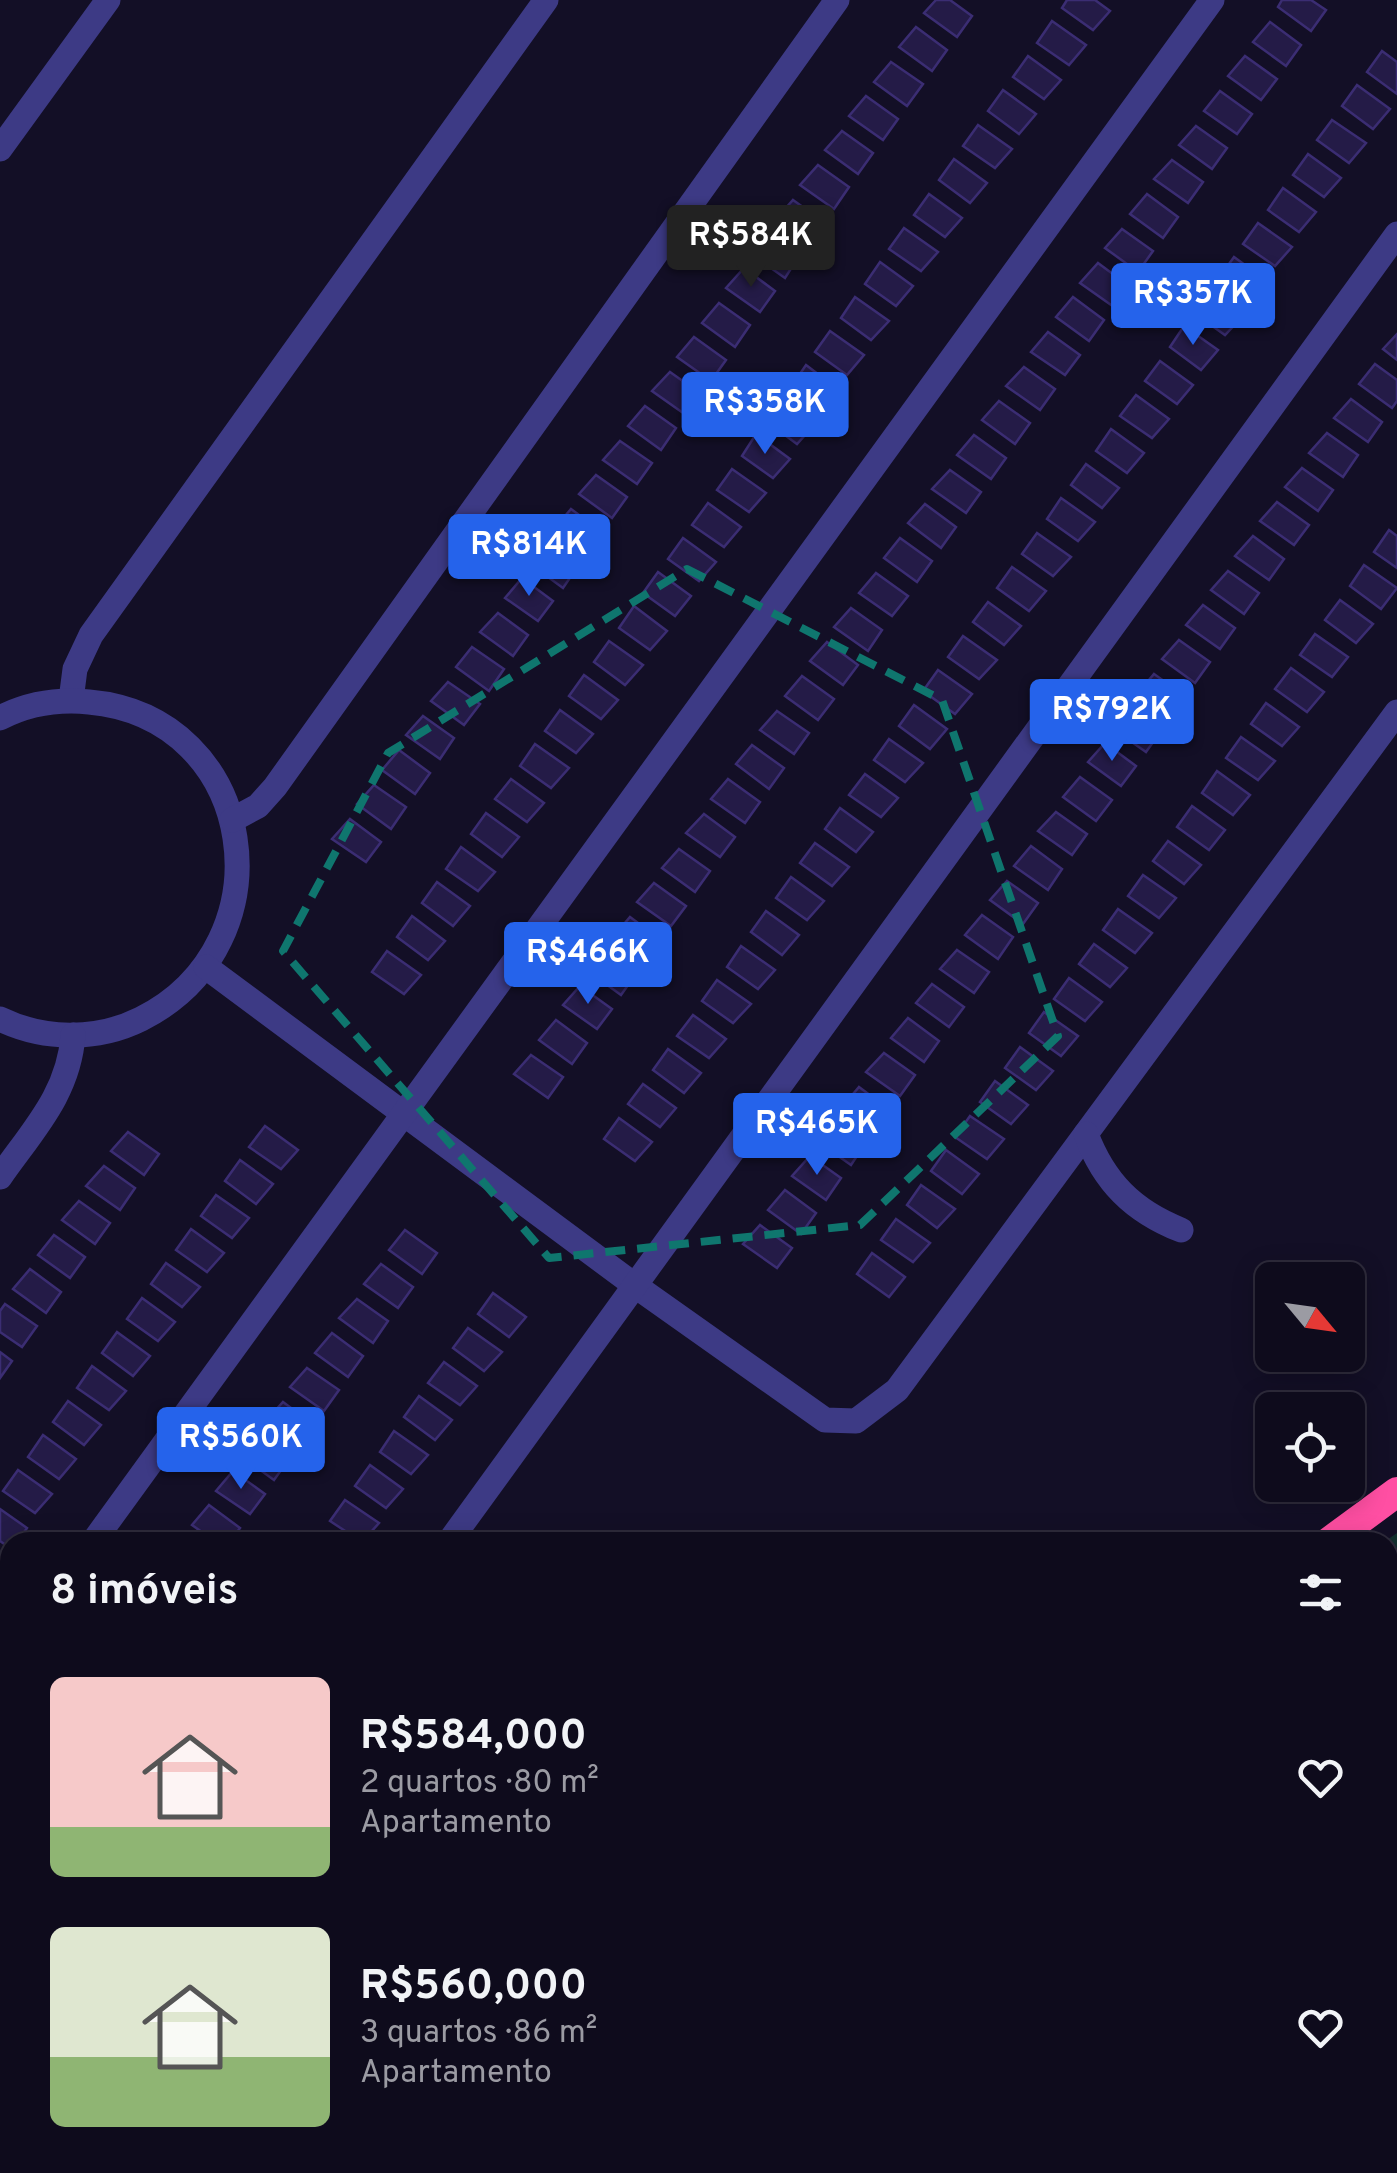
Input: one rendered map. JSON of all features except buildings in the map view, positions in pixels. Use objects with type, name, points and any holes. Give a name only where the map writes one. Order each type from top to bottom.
[{"type":"highway","points":[[1342,1532],[1397,1492]]},
{"type":"street","points":[[0,148],[108,0]]},
{"type":"street","points":[[70,700],[75,669],[91,635],[546,0]]},
{"type":"street","points":[[232,820],[258,806],[275,787],[837,0]]},
{"type":"street","points":[[100,1532],[1212,0]]},
{"type":"street","points":[[455,1532],[1397,234]]},
{"type":"street","points":[[0,718],[40,704],[70,700],[131,710],[159,724],[204,766],[221,792],[238,850],[233,912],[222,941],[186,990],[161,1009],[104,1032],[73,1035],[42,1033],[0,1019]]},
{"type":"street","points":[[206,967],[636,1286],[825,1420],[856,1421],[898,1390],[1397,712]]},
{"type":"street","points":[[0,1178],[62,1089],[71,1060],[73,1035]]},
{"type":"street","points":[[1086,1134],[1094,1155],[1118,1191],[1156,1220],[1181,1230]]},
{"type":"highlighted area","points":[[687,569],[942,700],[1058,1036],[860,1225],[549,1258],[283,951],[388,753]]}]
